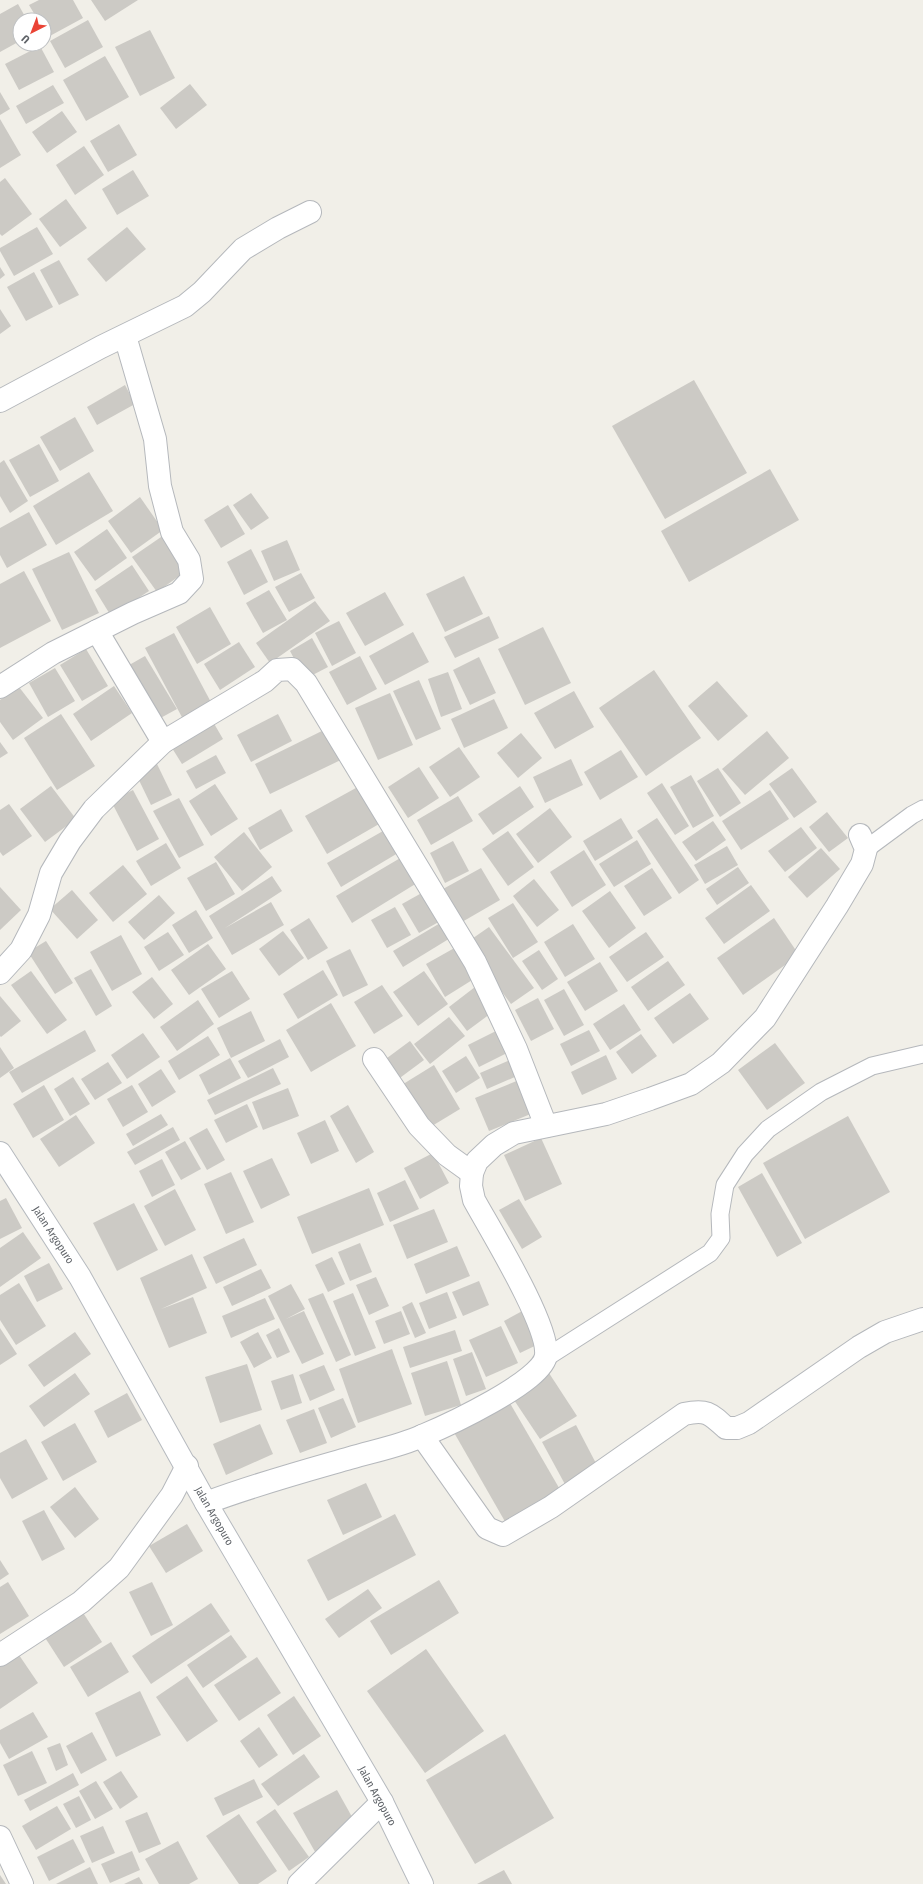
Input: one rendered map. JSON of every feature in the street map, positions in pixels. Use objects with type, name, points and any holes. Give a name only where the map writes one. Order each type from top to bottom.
[{"type":"street","points":[[0,401],[185,306],[202,292],[244,249],[278,228],[310,212]]},
{"type":"street","points":[[0,687],[53,653],[179,592],[192,579],[189,560],[172,532],[160,486],[155,439],[125,336]]},
{"type":"street","points":[[97,631],[163,742]]},
{"type":"street","points":[[0,973],[21,950],[39,914],[51,873],[70,841],[94,809],[163,742],[265,681],[277,670],[292,668],[306,683],[475,962],[516,1049],[546,1126]]},
{"type":"street","points":[[206,1503],[247,1487],[422,1436],[502,1397],[534,1375],[547,1357],[545,1339],[525,1293],[474,1200],[471,1186],[472,1173],[477,1161],[501,1141],[514,1133],[606,1114],[691,1084],[721,1063],[765,1018],[790,981],[862,864],[863,842]]},
{"type":"street","points":[[374,1059],[419,1126],[447,1155],[472,1173]]},
{"type":"street","name":"Jalan Argopuro","points":[[0,1153],[80,1277],[206,1503],[382,1802],[422,1884]]},
{"type":"street","points":[[422,1436],[487,1528],[503,1535],[551,1507],[684,1414],[699,1411],[712,1414],[726,1428],[737,1428],[749,1423],[858,1347],[885,1332],[923,1319]]},
{"type":"street","points":[[0,1655],[81,1602],[119,1568],[172,1495],[186,1466]]},
{"type":"street","points":[[299,1884],[382,1802]]},
{"type":"street","points":[[0,1837],[22,1884]]},
{"type":"lane","points":[[863,842],[923,809]]},
{"type":"lane","points":[[547,1357],[710,1253],[721,1238],[720,1214],[725,1185],[746,1154],[768,1129],[821,1092],[872,1066],[923,1054]]},
{"type":"building","points":[[39,0],[73,0],[83,18],[52,35],[52,12],[33,12],[29,5]]},
{"type":"building","points":[[91,0],[138,0],[105,21]]},
{"type":"building","points":[[18,4],[22,12],[12,12],[12,45],[0,52],[0,14]]},
{"type":"building","points":[[88,20],[103,47],[65,68],[52,45],[52,40]]},
{"type":"building","points":[[150,30],[175,78],[140,96],[115,47]]},
{"type":"building","points":[[28,52],[43,52],[54,72],[19,90],[5,64]]},
{"type":"building","points":[[105,56],[129,97],[86,121],[63,80]]},
{"type":"building","points":[[190,84],[207,105],[176,129],[160,108]]},
{"type":"building","points":[[53,85],[64,103],[26,124],[16,106]]},
{"type":"building","points":[[0,92],[10,109],[0,115]]},
{"type":"building","points":[[62,111],[77,132],[47,153],[32,132]]},
{"type":"building","points":[[0,119],[21,155],[0,168]]},
{"type":"building","points":[[119,124],[137,155],[108,172],[90,141]]},
{"type":"building","points":[[84,146],[104,175],[75,195],[56,165]]},
{"type":"building","points":[[133,170],[149,196],[117,215],[102,189]]},
{"type":"building","points":[[5,178],[32,214],[2,236],[0,234],[0,182]]},
{"type":"building","points":[[66,199],[87,228],[60,247],[39,219]]},
{"type":"building","points":[[37,227],[53,254],[14,276],[0,251],[0,248]]},
{"type":"building","points":[[127,227],[146,249],[106,282],[87,259]]},
{"type":"building","points":[[59,260],[79,295],[59,305],[40,270]]},
{"type":"building","points":[[0,267],[5,275],[0,279]]},
{"type":"building","points":[[34,272],[53,307],[26,321],[7,287]]},
{"type":"building","points":[[0,309],[11,326],[0,334]]},
{"type":"building","points":[[694,380],[747,473],[665,519],[612,426]]},
{"type":"building","points":[[125,385],[135,404],[97,425],[87,407]]},
{"type":"building","points":[[75,417],[94,451],[60,471],[40,437]]},
{"type":"building","points":[[39,444],[59,481],[30,497],[9,460]]},
{"type":"building","points":[[4,460],[28,501],[10,513],[0,496],[0,463]]},
{"type":"building","points":[[770,469],[799,520],[689,582],[661,531]]},
{"type":"building","points":[[89,472],[113,511],[56,545],[33,506]]},
{"type":"building","points":[[251,493],[269,518],[251,530],[233,505]]},
{"type":"building","points":[[140,497],[163,530],[131,553],[108,521]]},
{"type":"building","points":[[228,505],[245,534],[221,548],[204,520]]},
{"type":"building","points":[[29,512],[47,545],[7,568],[0,555],[0,528]]},
{"type":"building","points":[[107,529],[127,558],[95,581],[74,552]]},
{"type":"building","points":[[164,535],[189,569],[157,592],[132,557]]},
{"type":"building","points":[[287,540],[300,570],[274,581],[261,551]]},
{"type":"building","points":[[251,549],[268,582],[244,595],[227,562]]},
{"type":"building","points":[[69,552],[99,613],[62,630],[32,569]]},
{"type":"building","points":[[132,565],[149,591],[111,616],[95,590]]},
{"type":"building","points":[[24,571],[51,621],[0,648],[0,584]]},
{"type":"building","points":[[301,573],[315,598],[289,612],[275,587]]},
{"type":"building","points":[[464,576],[483,614],[445,632],[426,594]]},
{"type":"building","points":[[269,590],[287,620],[263,633],[246,603]]},
{"type":"building","points":[[385,592],[404,625],[365,646],[346,613]]},
{"type":"building","points":[[315,601],[330,621],[270,663],[256,643]]},
{"type":"building","points":[[210,607],[231,644],[197,664],[176,627]]},
{"type":"building","points":[[489,616],[499,638],[455,658],[444,637]]},
{"type":"building","points":[[339,621],[356,653],[332,666],[315,633]]},
{"type":"building","points":[[543,627],[571,683],[525,705],[498,649]]},
{"type":"building","points":[[413,632],[429,662],[385,685],[369,656]]},
{"type":"building","points":[[174,633],[213,706],[184,721],[145,648]]},
{"type":"building","points":[[312,638],[328,667],[305,679],[290,651]]},
{"type":"building","points":[[239,642],[255,667],[220,690],[204,664]]},
{"type":"building","points":[[86,649],[108,686],[82,701],[60,665]]},
{"type":"building","points":[[145,656],[177,709],[155,721],[124,668]]},
{"type":"building","points":[[360,656],[377,689],[347,705],[329,672]]},
{"type":"building","points":[[479,657],[496,693],[470,705],[453,670]]},
{"type":"building","points":[[55,668],[75,701],[48,717],[29,683]]},
{"type":"building","points":[[654,670],[701,738],[646,776],[599,708]]},
{"type":"building","points":[[448,672],[462,709],[441,717],[428,679]]},
{"type":"building","points":[[419,680],[441,729],[416,740],[393,691]]},
{"type":"building","points":[[717,681],[748,716],[718,741],[688,706]]},
{"type":"building","points":[[114,686],[132,713],[91,741],[73,714]]},
{"type":"building","points":[[19,687],[43,718],[13,740],[0,722],[0,700]]},
{"type":"building","points":[[574,691],[594,727],[555,749],[534,713]]},
{"type":"building","points":[[390,693],[413,745],[378,760],[355,708]]},
{"type":"building","points":[[494,699],[508,728],[464,748],[451,719]]},
{"type":"building","points":[[61,714],[95,766],[57,790],[24,738]]},
{"type":"building","points":[[278,714],[292,741],[251,762],[237,735]]},
{"type":"building","points":[[209,715],[223,739],[182,764],[167,740]]},
{"type":"building","points":[[332,726],[347,757],[270,794],[255,764]]},
{"type":"building","points":[[767,731],[789,758],[745,795],[722,769]]},
{"type":"building","points":[[521,733],[542,758],[518,778],[497,753]]},
{"type":"building","points":[[0,742],[8,753],[0,758]]},
{"type":"building","points":[[459,747],[480,777],[450,797],[429,767]]},
{"type":"building","points":[[621,750],[638,777],[600,800],[584,772]]},
{"type":"building","points":[[216,755],[226,773],[196,789],[186,771]]},
{"type":"building","points":[[571,759],[583,785],[545,803],[533,777]]},
{"type":"building","points":[[157,764],[172,795],[151,805],[136,774]]},
{"type":"building","points":[[419,767],[439,798],[408,818],[388,787]]},
{"type":"building","points":[[718,768],[741,803],[720,817],[697,781]]},
{"type":"building","points":[[792,768],[817,802],[794,818],[769,784]]},
{"type":"building","points":[[691,775],[714,816],[693,828],[670,787]]},
{"type":"building","points":[[365,783],[386,820],[327,854],[305,816]]},
{"type":"building","points":[[662,783],[689,826],[675,835],[647,793]]},
{"type":"building","points":[[215,784],[238,819],[211,836],[189,801]]},
{"type":"building","points":[[51,786],[76,819],[45,842],[20,809]]},
{"type":"building","points":[[520,786],[534,807],[493,835],[478,814]]},
{"type":"building","points":[[133,790],[159,839],[137,851],[111,801]]},
{"type":"building","points":[[770,790],[789,819],[741,850],[722,821]]},
{"type":"building","points":[[458,796],[473,821],[431,845],[417,820]]},
{"type":"building","points":[[179,798],[204,845],[179,858],[153,811]]},
{"type":"building","points":[[9,804],[32,836],[3,856],[0,852],[0,810]]},
{"type":"building","points":[[550,808],[572,837],[538,863],[516,834]]},
{"type":"building","points":[[281,809],[293,831],[260,850],[248,828]]},
{"type":"building","points":[[827,812],[848,838],[829,852],[809,827]]},
{"type":"building","points":[[621,818],[633,838],[595,861],[583,841]]},
{"type":"building","points":[[657,818],[699,880],[679,894],[637,831]]},
{"type":"building","points":[[713,821],[726,840],[696,861],[682,842]]},
{"type":"building","points":[[390,827],[403,850],[341,887],[327,863]]},
{"type":"building","points":[[801,827],[817,848],[785,872],[768,851]]},
{"type":"building","points":[[508,831],[534,867],[508,886],[482,849]]},
{"type":"building","points":[[244,832],[272,867],[242,891],[214,857]]},
{"type":"building","points":[[637,840],[651,864],[614,887],[599,864]]},
{"type":"building","points":[[453,841],[469,871],[445,883],[430,853]]},
{"type":"building","points":[[166,843],[181,868],[151,886],[136,861]]},
{"type":"building","points":[[727,846],[738,865],[705,884],[694,865]]},
{"type":"building","points":[[821,848],[840,869],[807,898],[788,877]]},
{"type":"building","points":[[584,850],[606,885],[572,907],[550,872]]},
{"type":"building","points":[[402,857],[417,883],[352,923],[336,896]]},
{"type":"building","points":[[216,862],[235,894],[206,911],[187,878]]},
{"type":"building","points":[[123,865],[147,894],[113,922],[89,893]]},
{"type":"building","points":[[738,867],[749,883],[717,905],[706,889]]},
{"type":"building","points":[[481,868],[500,900],[462,922],[443,889]]},
{"type":"building","points":[[652,868],[672,898],[644,916],[624,886]]},
{"type":"building","points":[[272,876],[282,891],[225,928],[271,902],[284,925],[232,955],[209,916]]},
{"type":"building","points":[[534,879],[559,910],[537,927],[513,896]]},
{"type":"building","points":[[751,885],[770,911],[724,944],[705,918]]},
{"type":"building","points":[[0,887],[21,910],[0,930]]},
{"type":"building","points":[[72,890],[98,920],[77,939],[50,909]]},
{"type":"building","points":[[427,890],[444,919],[419,933],[402,904]]},
{"type":"building","points":[[610,891],[636,928],[609,948],[582,911]]},
{"type":"building","points":[[159,895],[175,913],[144,940],[128,922]]},
{"type":"building","points":[[513,903],[538,942],[513,958],[488,918]]},
{"type":"building","points":[[395,907],[411,935],[387,948],[371,920]]},
{"type":"building","points":[[196,910],[213,938],[189,953],[172,925]]},
{"type":"building","points":[[309,918],[328,948],[308,960],[290,930]]},
{"type":"building","points":[[774,918],[799,955],[743,995],[717,958]]},
{"type":"building","points":[[442,922],[452,937],[403,967],[393,951]]},
{"type":"building","points":[[573,924],[595,959],[565,977],[544,942]]},
{"type":"building","points":[[489,927],[534,988],[511,1004],[466,943]]},
{"type":"building","points":[[283,931],[304,958],[279,976],[259,949]]},
{"type":"building","points":[[168,932],[184,955],[159,971],[144,947]]},
{"type":"building","points":[[646,932],[664,957],[627,982],[609,957]]},
{"type":"building","points":[[121,935],[142,974],[112,991],[90,952]]},
{"type":"building","points":[[46,941],[73,983],[55,994],[28,952]]},
{"type":"building","points":[[208,944],[226,969],[189,995],[171,970]]},
{"type":"building","points":[[458,946],[477,977],[445,997],[426,964]]},
{"type":"building","points":[[350,949],[368,985],[343,997],[326,961]]},
{"type":"building","points":[[539,950],[558,979],[542,990],[522,961]]},
{"type":"building","points":[[668,961],[685,985],[648,1011],[631,987]]},
{"type":"building","points":[[600,962],[618,991],[585,1011],[567,982]]},
{"type":"building","points":[[91,969],[112,1006],[96,1016],[74,978]]},
{"type":"building","points":[[323,970],[338,995],[298,1019],[283,994]]},
{"type":"building","points":[[31,971],[67,1020],[47,1034],[11,985]]},
{"type":"building","points":[[232,971],[250,999],[219,1018],[201,989]]},
{"type":"building","points":[[424,971],[448,1004],[418,1026],[393,992]]},
{"type":"building","points":[[152,977],[173,1004],[154,1019],[132,992]]},
{"type":"building","points":[[382,985],[403,1016],[374,1034],[354,1002]]},
{"type":"building","points":[[475,987],[494,1011],[467,1031],[449,1007]]},
{"type":"building","points":[[564,989],[584,1025],[564,1036],[544,1000]]},
{"type":"building","points":[[690,993],[709,1019],[673,1044],[654,1018]]},
{"type":"building","points":[[0,996],[21,1021],[1,1037],[0,1036]]},
{"type":"building","points":[[538,998],[554,1029],[531,1041],[515,1010]]},
{"type":"building","points":[[198,1000],[214,1024],[177,1051],[160,1027]]},
{"type":"building","points":[[331,1003],[356,1046],[311,1072],[286,1030]]},
{"type":"building","points":[[624,1004],[641,1030],[610,1050],[593,1024]]},
{"type":"building","points":[[251,1011],[265,1041],[231,1058],[217,1028]]},
{"type":"building","points":[[449,1017],[465,1036],[430,1064],[414,1044]]},
{"type":"building","points":[[85,1030],[96,1051],[22,1093],[9,1072]]},
{"type":"building","points":[[589,1030],[600,1051],[571,1066],[560,1044]]},
{"type":"building","points":[[496,1031],[507,1053],[479,1067],[468,1045]]},
{"type":"building","points":[[143,1033],[160,1057],[127,1079],[111,1055]]},
{"type":"building","points":[[641,1034],[657,1056],[632,1074],[616,1052]]},
{"type":"building","points":[[208,1036],[220,1055],[179,1080],[168,1061]]},
{"type":"building","points":[[280,1039],[289,1057],[248,1078],[238,1061]]},
{"type":"building","points":[[410,1041],[424,1060],[393,1083],[379,1064]]},
{"type":"building","points":[[775,1043],[805,1083],[767,1110],[738,1070]]},
{"type":"building","points":[[0,1047],[14,1068],[0,1078]]},
{"type":"building","points":[[606,1055],[617,1079],[582,1095],[571,1072]]},
{"type":"building","points":[[466,1056],[480,1078],[456,1093],[442,1071]]},
{"type":"building","points":[[517,1057],[524,1073],[487,1089],[480,1073]]},
{"type":"building","points":[[230,1058],[241,1078],[209,1095],[199,1075]]},
{"type":"building","points":[[108,1062],[122,1083],[95,1100],[81,1079]]},
{"type":"building","points":[[434,1065],[460,1109],[427,1129],[400,1086]]},
{"type":"building","points":[[273,1068],[281,1084],[215,1115],[207,1100]]},
{"type":"building","points":[[161,1069],[176,1092],[152,1107],[138,1084]]},
{"type":"building","points":[[73,1077],[90,1104],[70,1116],[54,1089]]},
{"type":"building","points":[[524,1078],[538,1111],[489,1131],[475,1098]]},
{"type":"building","points":[[44,1085],[64,1120],[33,1138],[13,1104]]},
{"type":"building","points":[[132,1085],[148,1112],[123,1127],[107,1099]]},
{"type":"building","points":[[288,1088],[299,1116],[263,1130],[252,1102]]},
{"type":"building","points":[[247,1104],[258,1127],[226,1143],[214,1120]]},
{"type":"building","points":[[348,1105],[374,1152],[356,1163],[330,1116]]},
{"type":"building","points":[[161,1114],[168,1125],[133,1146],[126,1134]]},
{"type":"building","points":[[76,1115],[95,1143],[59,1167],[40,1139]]},
{"type":"building","points":[[848,1116],[890,1192],[805,1239],[763,1163]]},
{"type":"building","points":[[325,1120],[339,1151],[311,1164],[297,1133]]},
{"type":"building","points":[[173,1127],[180,1140],[135,1165],[127,1152]]},
{"type":"building","points":[[207,1128],[225,1160],[207,1170],[189,1138]]},
{"type":"building","points":[[541,1138],[562,1184],[525,1201],[504,1155]]},
{"type":"building","points":[[185,1141],[201,1169],[181,1180],[165,1152]]},
{"type":"building","points":[[433,1153],[449,1183],[420,1199],[404,1168]]},
{"type":"building","points":[[272,1158],[290,1195],[261,1209],[243,1171]]},
{"type":"building","points":[[162,1159],[175,1185],[152,1197],[139,1171]]},
{"type":"building","points":[[231,1172],[254,1222],[226,1234],[204,1184]]},
{"type":"building","points":[[762,1173],[802,1243],[777,1257],[738,1187]]},
{"type":"building","points":[[405,1180],[419,1209],[390,1222],[377,1193]]},
{"type":"building","points":[[369,1188],[384,1225],[312,1254],[297,1217]]},
{"type":"building","points":[[175,1189],[196,1230],[165,1246],[144,1206]]},
{"type":"building","points":[[6,1198],[22,1228],[0,1239],[0,1201]]},
{"type":"building","points":[[519,1199],[542,1237],[522,1249],[499,1210]]},
{"type":"building","points":[[134,1203],[158,1250],[117,1271],[93,1223]]},
{"type":"building","points":[[434,1209],[448,1242],[407,1259],[393,1225]]},
{"type":"building","points":[[23,1232],[41,1258],[0,1287],[0,1248]]},
{"type":"building","points":[[244,1238],[257,1265],[216,1284],[203,1257]]},
{"type":"building","points":[[360,1243],[372,1272],[350,1281],[338,1252]]},
{"type":"building","points":[[457,1246],[470,1276],[426,1294],[414,1264]]},
{"type":"building","points":[[192,1254],[207,1288],[161,1309],[193,1297],[207,1333],[169,1348],[140,1278]]},
{"type":"building","points":[[332,1257],[345,1284],[328,1292],[315,1265]]},
{"type":"building","points":[[49,1263],[63,1289],[37,1302],[24,1276]]},
{"type":"building","points":[[261,1269],[271,1288],[232,1306],[223,1287]]},
{"type":"building","points":[[376,1277],[389,1306],[369,1315],[356,1285]]},
{"type":"building","points":[[479,1281],[489,1305],[463,1316],[452,1292]]},
{"type":"building","points":[[19,1283],[46,1326],[16,1345],[0,1320],[0,1295]]},
{"type":"building","points":[[291,1284],[305,1309],[286,1319],[304,1311],[324,1354],[302,1364],[268,1296]]},
{"type":"building","points":[[447,1292],[457,1318],[429,1329],[419,1303]]},
{"type":"building","points":[[323,1293],[351,1355],[336,1362],[308,1299]]},
{"type":"building","points":[[353,1293],[376,1348],[355,1356],[333,1301]]},
{"type":"building","points":[[265,1298],[275,1319],[231,1338],[222,1316]]},
{"type":"building","points":[[412,1302],[426,1333],[415,1338],[402,1307]]},
{"type":"building","points":[[526,1309],[543,1342],[520,1353],[504,1321]]},
{"type":"building","points":[[401,1311],[410,1334],[384,1344],[375,1321]]},
{"type":"building","points":[[501,1326],[518,1363],[486,1377],[469,1340]]},
{"type":"building","points":[[0,1328],[17,1354],[0,1365]]},
{"type":"building","points":[[279,1328],[290,1352],[277,1358],[266,1335]]},
{"type":"building","points":[[455,1330],[462,1351],[410,1368],[403,1347]]},
{"type":"building","points":[[75,1332],[91,1354],[44,1387],[28,1365]]},
{"type":"building","points":[[258,1332],[272,1358],[254,1368],[240,1342]]},
{"type":"building","points":[[392,1349],[412,1404],[358,1423],[339,1369]]},
{"type":"building","points":[[472,1352],[486,1389],[466,1396],[453,1359]]},
{"type":"building","points":[[447,1361],[461,1405],[425,1416],[411,1373]]},
{"type":"building","points":[[247,1364],[262,1410],[220,1423],[205,1377]]},
{"type":"building","points":[[324,1365],[335,1390],[310,1401],[299,1375]]},
{"type":"building","points":[[547,1370],[577,1416],[540,1439],[510,1394]]},
{"type":"building","points":[[75,1373],[90,1394],[44,1427],[29,1406]]},
{"type":"building","points":[[293,1374],[302,1403],[281,1410],[271,1381]]},
{"type":"building","points":[[127,1393],[142,1420],[108,1438],[94,1411]]},
{"type":"building","points":[[343,1398],[356,1427],[331,1438],[318,1408]]},
{"type":"building","points":[[507,1398],[562,1493],[507,1525],[452,1429]]},
{"type":"building","points":[[314,1409],[327,1443],[300,1453],[286,1420]]},
{"type":"building","points":[[75,1423],[97,1462],[63,1481],[41,1442]]},
{"type":"building","points":[[260,1424],[273,1454],[226,1475],[213,1444]]},
{"type":"building","points":[[576,1425],[600,1471],[567,1488],[542,1442]]},
{"type":"building","points":[[26,1439],[48,1479],[12,1499],[0,1478],[0,1453]]},
{"type":"building","points":[[366,1483],[382,1517],[343,1535],[327,1500]]},
{"type":"building","points":[[75,1487],[99,1519],[75,1538],[50,1507]]},
{"type":"building","points":[[44,1510],[65,1549],[42,1561],[22,1521]]},
{"type":"building","points":[[395,1514],[416,1555],[328,1601],[307,1560]]},
{"type":"building","points":[[187,1524],[203,1551],[166,1573],[149,1546]]},
{"type":"building","points":[[0,1560],[9,1574],[0,1580]]},
{"type":"building","points":[[439,1580],[459,1613],[391,1655],[370,1621]]},
{"type":"building","points":[[8,1582],[29,1616],[0,1634],[0,1587]]},
{"type":"building","points":[[152,1582],[173,1625],[151,1636],[129,1592]]},
{"type":"building","points":[[368,1589],[382,1608],[339,1638],[325,1619]]},
{"type":"building","points":[[211,1603],[230,1631],[151,1684],[132,1656]]},
{"type":"building","points":[[80,1608],[102,1642],[64,1667],[42,1633]]},
{"type":"building","points":[[231,1635],[247,1657],[203,1688],[187,1665]]},
{"type":"building","points":[[111,1642],[129,1672],[88,1697],[70,1667]]},
{"type":"building","points":[[426,1649],[484,1731],[425,1773],[367,1691]]},
{"type":"building","points":[[19,1655],[38,1683],[0,1709],[0,1667]]},
{"type":"building","points":[[257,1657],[281,1693],[239,1721],[214,1685]]},
{"type":"building","points":[[187,1676],[218,1721],[187,1742],[156,1697]]},
{"type":"building","points":[[140,1691],[161,1735],[116,1757],[95,1713]]},
{"type":"building","points":[[294,1696],[321,1736],[293,1755],[267,1715]]},
{"type":"building","points":[[33,1712],[48,1737],[9,1759],[0,1743],[0,1730]]},
{"type":"building","points":[[259,1727],[278,1755],[259,1768],[240,1741]]},
{"type":"building","points":[[92,1732],[107,1760],[81,1774],[66,1746]]},
{"type":"building","points":[[505,1734],[554,1818],[475,1864],[426,1780]]},
{"type":"building","points":[[60,1743],[68,1765],[56,1771],[47,1748]]},
{"type":"building","points":[[32,1751],[47,1783],[18,1796],[3,1765]]},
{"type":"building","points":[[304,1754],[320,1777],[278,1806],[261,1784]]},
{"type":"building","points":[[121,1771],[138,1797],[120,1809],[103,1782]]},
{"type":"building","points":[[73,1773],[79,1785],[30,1811],[24,1800]]},
{"type":"building","points":[[254,1779],[263,1797],[223,1816],[214,1798]]},
{"type":"building","points":[[96,1781],[113,1809],[95,1819],[79,1791]]},
{"type":"building","points":[[337,1790],[361,1833],[318,1857],[293,1813]]},
{"type":"building","points":[[79,1796],[91,1820],[76,1828],[63,1804]]},
{"type":"building","points":[[57,1806],[71,1829],[36,1850],[22,1826]]},
{"type":"building","points":[[275,1809],[309,1857],[289,1871],[256,1822]]},
{"type":"building","points":[[147,1812],[161,1844],[139,1853],[125,1821]]},
{"type":"building","points":[[239,1814],[277,1871],[258,1884],[239,1884],[206,1836]]},
{"type":"building","points":[[103,1826],[115,1853],[92,1863],[80,1836]]},
{"type":"building","points":[[73,1839],[85,1862],[49,1881],[37,1857]]},
{"type":"building","points":[[178,1841],[198,1879],[189,1884],[159,1884],[145,1859]]},
{"type":"building","points":[[132,1851],[140,1870],[110,1883],[101,1864]]},
{"type":"building","points":[[90,1867],[98,1884],[56,1884]]},
{"type":"building","points":[[504,1870],[512,1884],[477,1884]]},
{"type":"building","points":[[0,1875],[6,1884],[0,1884]]},
{"type":"building","points":[[139,1877],[143,1884],[124,1884]]}]
